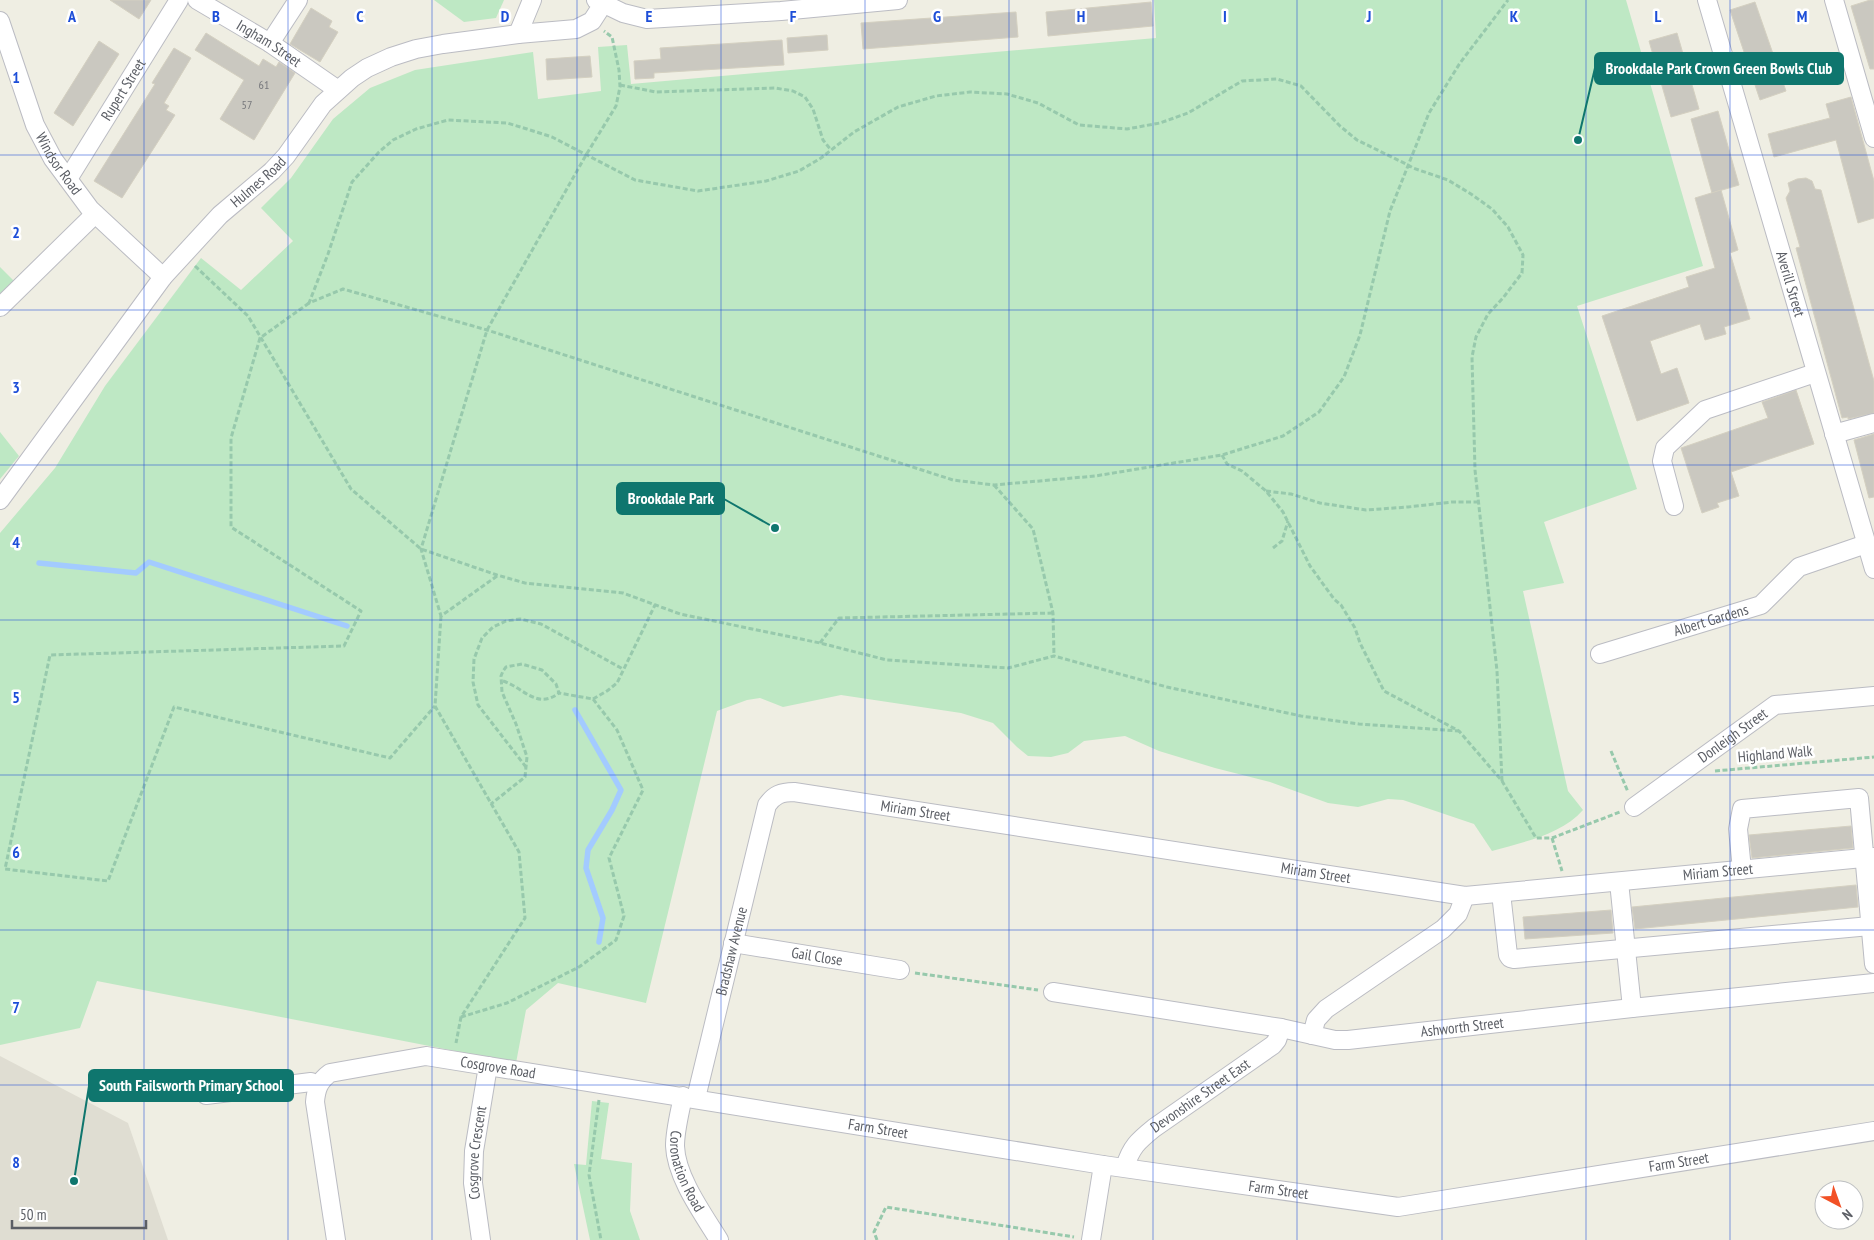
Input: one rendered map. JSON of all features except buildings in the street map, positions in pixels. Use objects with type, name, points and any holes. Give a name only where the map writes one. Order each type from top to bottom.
[{"type":"street","name":"Rupert Street","points":[[68,180],[179,0]]},
{"type":"street","name":"Ingham Street","points":[[197,0],[270,43],[338,90]]},
{"type":"street","points":[[270,43],[298,0]]},
{"type":"street","points":[[518,34],[532,0]]},
{"type":"street","points":[[592,21],[599,2],[647,20],[778,6],[898,0]]},
{"type":"street","name":"Averill Street","points":[[1707,0],[1874,569]]},
{"type":"street","points":[[1834,0],[1874,138]]},
{"type":"street","name":"Windsor Road","points":[[0,21],[35,125],[53,159],[95,214],[164,277]]},
{"type":"street","name":"Hulmes Road","points":[[0,500],[164,277],[220,216],[272,171],[286,156],[323,104],[352,78],[367,68],[391,57],[443,44],[576,28],[592,21]]},
{"type":"street","points":[[0,307],[95,214]]},
{"type":"street","points":[[1674,506],[1662,462],[1665,448],[1705,410],[1815,373]]},
{"type":"street","points":[[1834,434],[1874,423]]},
{"type":"street","name":"Albert Gardens","points":[[1600,654],[1762,605],[1799,567],[1866,544]]},
{"type":"street","name":"Donleigh Street","points":[[1634,807],[1775,705],[1874,696]]},
{"type":"street","name":"Miriam Street","points":[[767,805],[772,797],[782,792],[794,792],[1466,896],[1567,888],[1869,858]]},
{"type":"street","points":[[1742,870],[1738,829],[1742,809],[1859,798],[1869,858],[1870,926],[1874,964]]},
{"type":"street","name":"Bradshaw Avenue","points":[[689,1097],[732,943],[767,805]]},
{"type":"street","points":[[1620,882],[1632,1008]]},
{"type":"street","points":[[1501,893],[1508,955],[1510,958],[1870,926]]},
{"type":"street","points":[[1312,1035],[1316,1020],[1326,1009],[1444,929],[1458,914],[1466,896]]},
{"type":"street","name":"Gail Close","points":[[732,943],[900,970]]},
{"type":"street","name":"Ashworth Street","points":[[1054,992],[1348,1040],[1874,983]]},
{"type":"street","name":"Devonshire Street East","points":[[1125,1167],[1128,1155],[1137,1142],[1154,1128],[1273,1045],[1281,1028]]},
{"type":"street","name":"Cosgrove Road","points":[[318,1085],[330,1073],[426,1056],[689,1097]]},
{"type":"street","name":"Cosgrove Crescent","points":[[481,1240],[473,1183],[474,1150],[488,1066]]},
{"type":"street","points":[[206,1095],[311,1082],[318,1085],[315,1102],[336,1240]]},
{"type":"street","name":"Farm Street","points":[[689,1097],[1103,1164],[1398,1207],[1874,1131]]},
{"type":"street","name":"Coronation Road","points":[[689,1097],[675,1146],[680,1169],[689,1189],[719,1240]]},
{"type":"street","points":[[1091,1240],[1103,1164]]},
{"type":"path","points":[[435,706],[390,758],[174,707],[108,881],[5,869],[50,655],[344,646],[361,610],[231,527],[231,438],[260,338],[309,303],[343,288],[487,330],[953,480],[994,485],[1096,476],[1222,455],[1283,436],[1319,412],[1344,378],[1360,335],[1390,210],[1429,113],[1460,63],[1508,0]]},
{"type":"path","points":[[453,1060],[461,1017],[525,918],[519,852],[435,706],[441,616],[421,549],[487,330],[586,155],[616,106],[620,85],[612,37],[592,21]]},
{"type":"path","points":[[309,303],[352,182],[379,152],[393,140],[416,129],[448,120],[480,120],[507,123],[527,128],[552,137],[635,180],[698,191],[766,181],[799,171],[854,132],[898,107],[936,96],[970,92],[1007,94],[1038,103],[1078,125],[1127,129],[1160,123],[1188,113],[1242,81],[1277,79],[1301,86],[1340,126],[1357,140],[1408,165],[1448,180],[1492,209],[1508,227],[1523,255],[1522,273],[1488,314],[1476,338],[1472,357],[1475,470],[1497,671],[1502,781]]},
{"type":"path","points":[[620,85],[656,92],[775,88],[793,91],[805,97],[813,109],[824,140],[831,150]]},
{"type":"path","points":[[182,256],[200,270],[248,316],[352,490],[421,549],[525,583],[623,593],[680,614],[820,643],[887,660],[1008,668],[1054,656],[1167,687],[1301,716],[1359,724],[1459,730]]},
{"type":"path","points":[[1222,455],[1227,464],[1242,471],[1266,491],[1288,521],[1310,566],[1334,599],[1342,605],[1384,690],[1459,730],[1502,781],[1536,838],[1552,838],[1634,807],[1611,751]]},
{"type":"path","points":[[994,485],[1033,529],[1053,613],[1054,656]]},
{"type":"path","points":[[1266,491],[1291,494],[1326,504],[1366,510],[1452,502],[1480,502]]},
{"type":"path","points":[[1273,548],[1282,540],[1288,521]]},
{"type":"path","points":[[441,616],[497,575]]},
{"type":"path","points":[[503,681],[529,695],[545,700],[553,698],[559,693],[593,699],[608,691],[617,683],[655,605]]},
{"type":"path","points":[[820,643],[838,618],[1053,613]]},
{"type":"path","points":[[526,768],[478,706],[473,682],[474,659],[482,638],[493,627],[506,621],[520,619],[540,624],[623,669]]},
{"type":"path","points":[[491,804],[525,777],[526,768],[527,757],[516,724],[502,692],[503,681],[501,676],[506,666],[522,664],[542,670],[556,684],[559,693]]},
{"type":"path","points":[[461,1017],[507,1003],[580,967],[616,940],[624,916],[609,858],[643,790],[617,730],[593,699]]},
{"type":"path","name":"Highland Walk","points":[[1707,772],[1874,757]]},
{"type":"path","points":[[1552,838],[1567,888]]},
{"type":"path","points":[[900,970],[1054,992]]},
{"type":"path","points":[[601,1084],[589,1175],[601,1240]]},
{"type":"path","points":[[877,1240],[874,1232],[886,1207],[1091,1240]]},
{"type":"shaded area","points":[[0,1056],[128,1123],[168,1240],[0,1240]]},
{"type":"green space","points":[[434,0],[504,0],[496,18],[464,22]]},
{"type":"green space","points":[[1154,0],[1626,0],[1703,266],[1577,306],[1637,489],[1544,522],[1564,583],[1523,591],[1568,791],[1583,810],[1574,819],[1553,832],[1492,851],[1474,824],[1403,800],[1388,799],[1358,807],[1328,803],[1270,782],[1159,751],[1125,736],[1084,741],[1068,753],[1051,757],[1028,756],[993,723],[961,713],[841,695],[783,707],[760,698],[747,700],[717,711],[646,1003],[558,983],[526,1010],[516,1063],[97,981],[80,1028],[0,1045],[0,533],[55,468],[105,386],[201,258],[241,290],[293,241],[261,208],[291,178],[333,119],[370,88],[415,70],[533,52],[538,99],[601,91],[598,47],[627,45],[631,84],[1156,38]]},
{"type":"green space","points":[[0,267],[15,282],[0,300]]},
{"type":"green space","points":[[0,432],[19,456],[0,479]]},
{"type":"green space","points":[[592,1101],[609,1103],[601,1159],[632,1163],[630,1211],[640,1240],[590,1240],[574,1164],[586,1165]]},
{"type":"waterway","points":[[39,563],[136,573],[149,562],[347,626]]},
{"type":"waterway","points":[[575,710],[621,790],[612,810],[588,850],[586,868],[603,918],[599,942]]},
{"type":"place","name":"Brookdale Park Crown Green Bowls Club","points":[[1578,140]]},
{"type":"place","name":"Brookdale Park","points":[[775,528]]},
{"type":"place","name":"South Failsworth Primary School","points":[[74,1181]]}]
